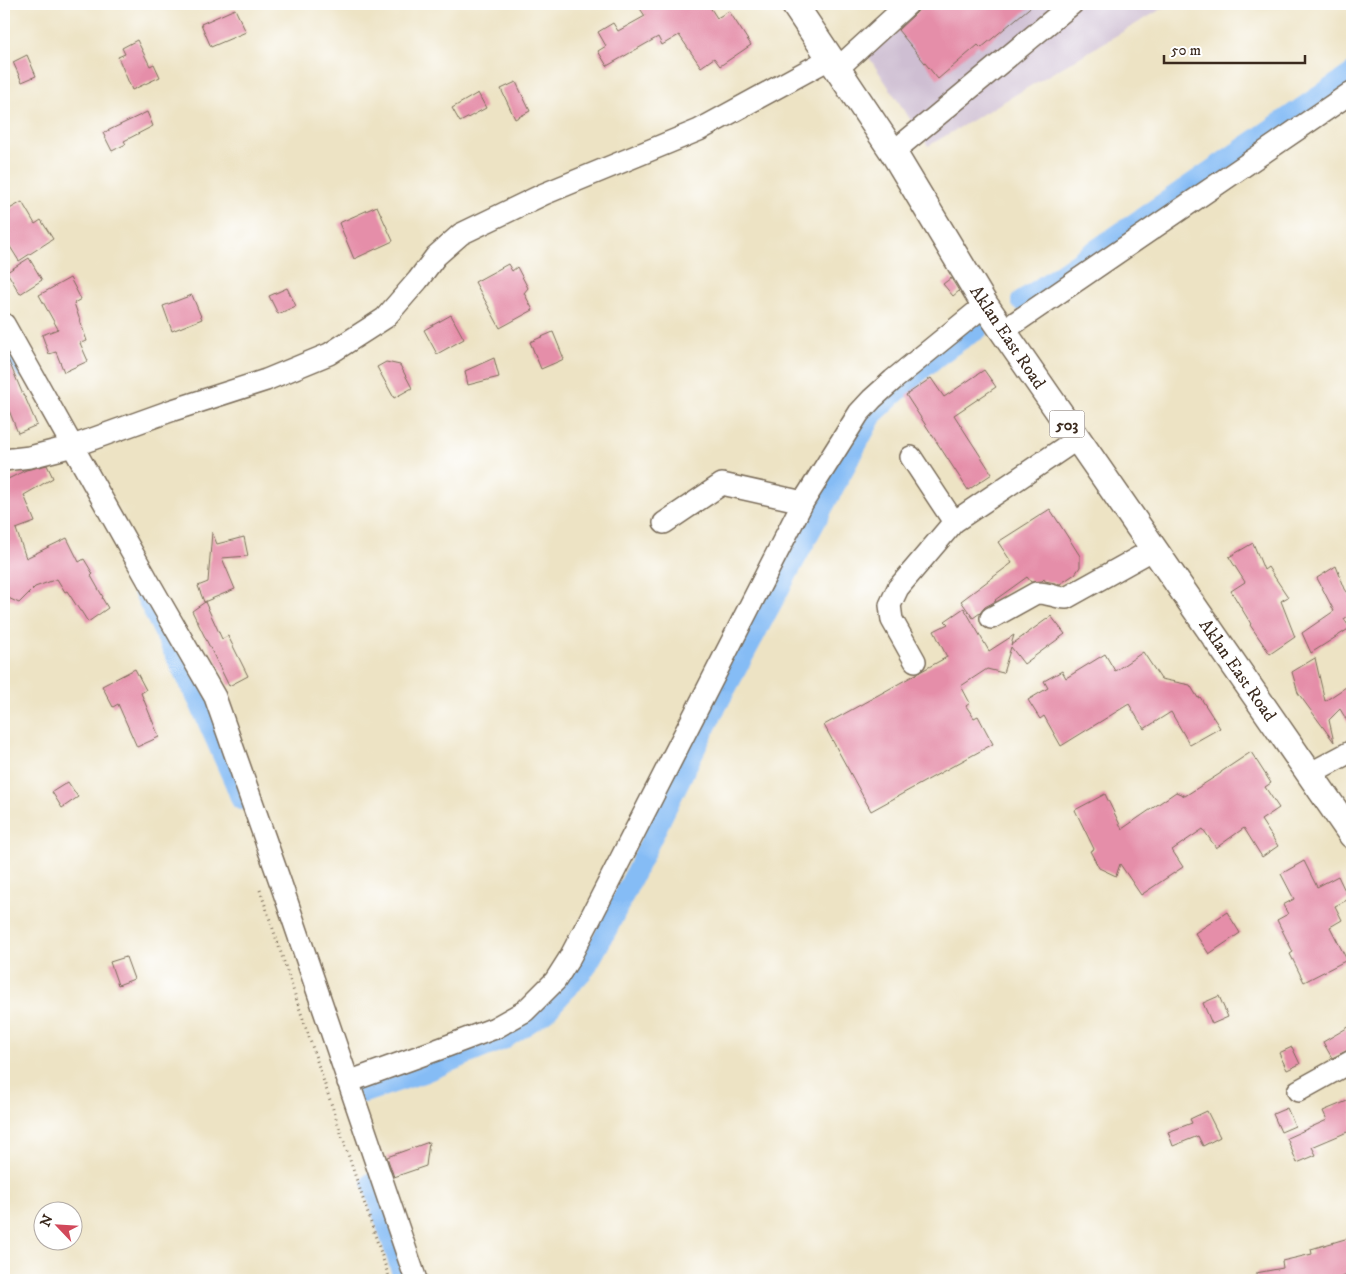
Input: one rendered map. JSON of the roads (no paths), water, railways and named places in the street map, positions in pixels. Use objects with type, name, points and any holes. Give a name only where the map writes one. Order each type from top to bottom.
[{"type":"main road","name":"Aklan East Road","points":[[794,4],[893,152],[1003,331],[1352,836]]},
{"type":"street","points":[[4,460],[30,457],[73,446],[173,410],[266,380],[328,354],[385,318],[436,256],[461,234],[544,194],[699,130],[834,63],[908,4]]},
{"type":"street","points":[[893,152],[1072,4]]},
{"type":"street","points":[[1003,331],[1352,92]]},
{"type":"street","points":[[348,1082],[495,1028],[525,1011],[555,981],[586,927],[803,502],[859,414],[892,380],[986,305]]},
{"type":"street","points":[[4,324],[109,513],[215,697],[416,1280]]},
{"type":"street","points":[[915,661],[892,620],[890,605],[898,588],[954,522],[1078,439]]},
{"type":"street","points":[[911,457],[954,522]]},
{"type":"street","points":[[664,523],[722,484],[803,502]]},
{"type":"street","points":[[991,618],[1036,593],[1043,592],[1060,598],[1066,598],[1154,549]]},
{"type":"street","points":[[1310,774],[1352,751]]},
{"type":"street","points":[[1298,1091],[1352,1061]]},
{"type":"waterway","points":[[1021,301],[1352,73]]},
{"type":"waterway","points":[[364,1093],[423,1073],[503,1040],[546,1012],[586,968],[607,930],[710,719],[873,415],[936,358],[978,330]]},
{"type":"waterway","points":[[4,348],[21,376]]},
{"type":"waterway","points":[[143,591],[199,703],[241,800]]},
{"type":"waterway","points":[[372,1182],[404,1280]]}]
